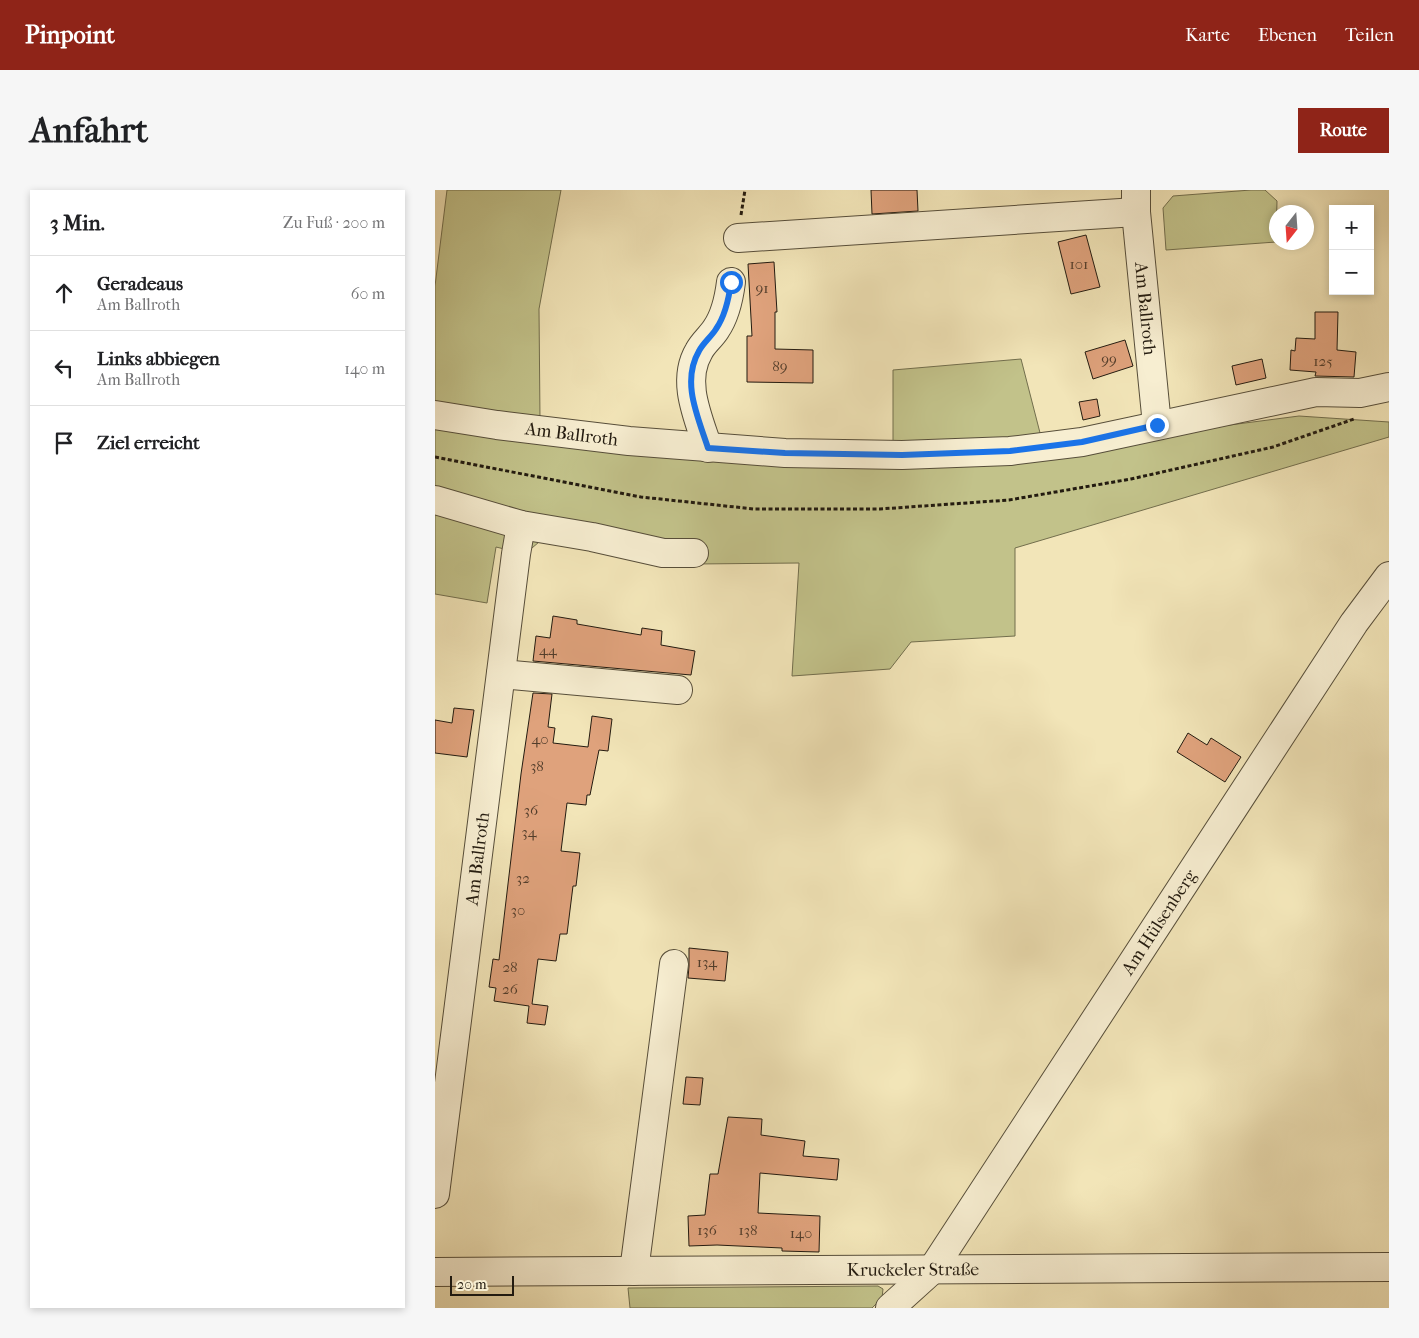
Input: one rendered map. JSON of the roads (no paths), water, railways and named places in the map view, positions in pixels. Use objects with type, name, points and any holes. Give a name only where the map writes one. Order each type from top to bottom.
[{"type":"street","points":[[738,238],[1136,201]]},
{"type":"street","name":"Am Ballroth","points":[[1136,201],[1157,425]]},
{"type":"street","points":[[708,448],[690,390],[691,372],[699,351],[717,328],[729,299],[731,282]]},
{"type":"street","name":"Am Ballroth","points":[[435,415],[497,426],[708,448],[785,453],[892,455],[1000,451],[1082,442],[1316,392],[1360,393],[1389,387]]},
{"type":"street","points":[[435,500],[521,525],[592,537],[663,553],[694,553]]},
{"type":"street","name":"Am Ballroth","points":[[435,1194],[521,525]]},
{"type":"street","name":"Am Hülsenberg","points":[[890,1308],[932,1270],[1354,623],[1389,576]]},
{"type":"street","points":[[501,674],[678,690]]},
{"type":"street","points":[[634,1271],[674,964]]},
{"type":"street","name":"Kruckeler Straße","points":[[435,1272],[1389,1267]]}]
